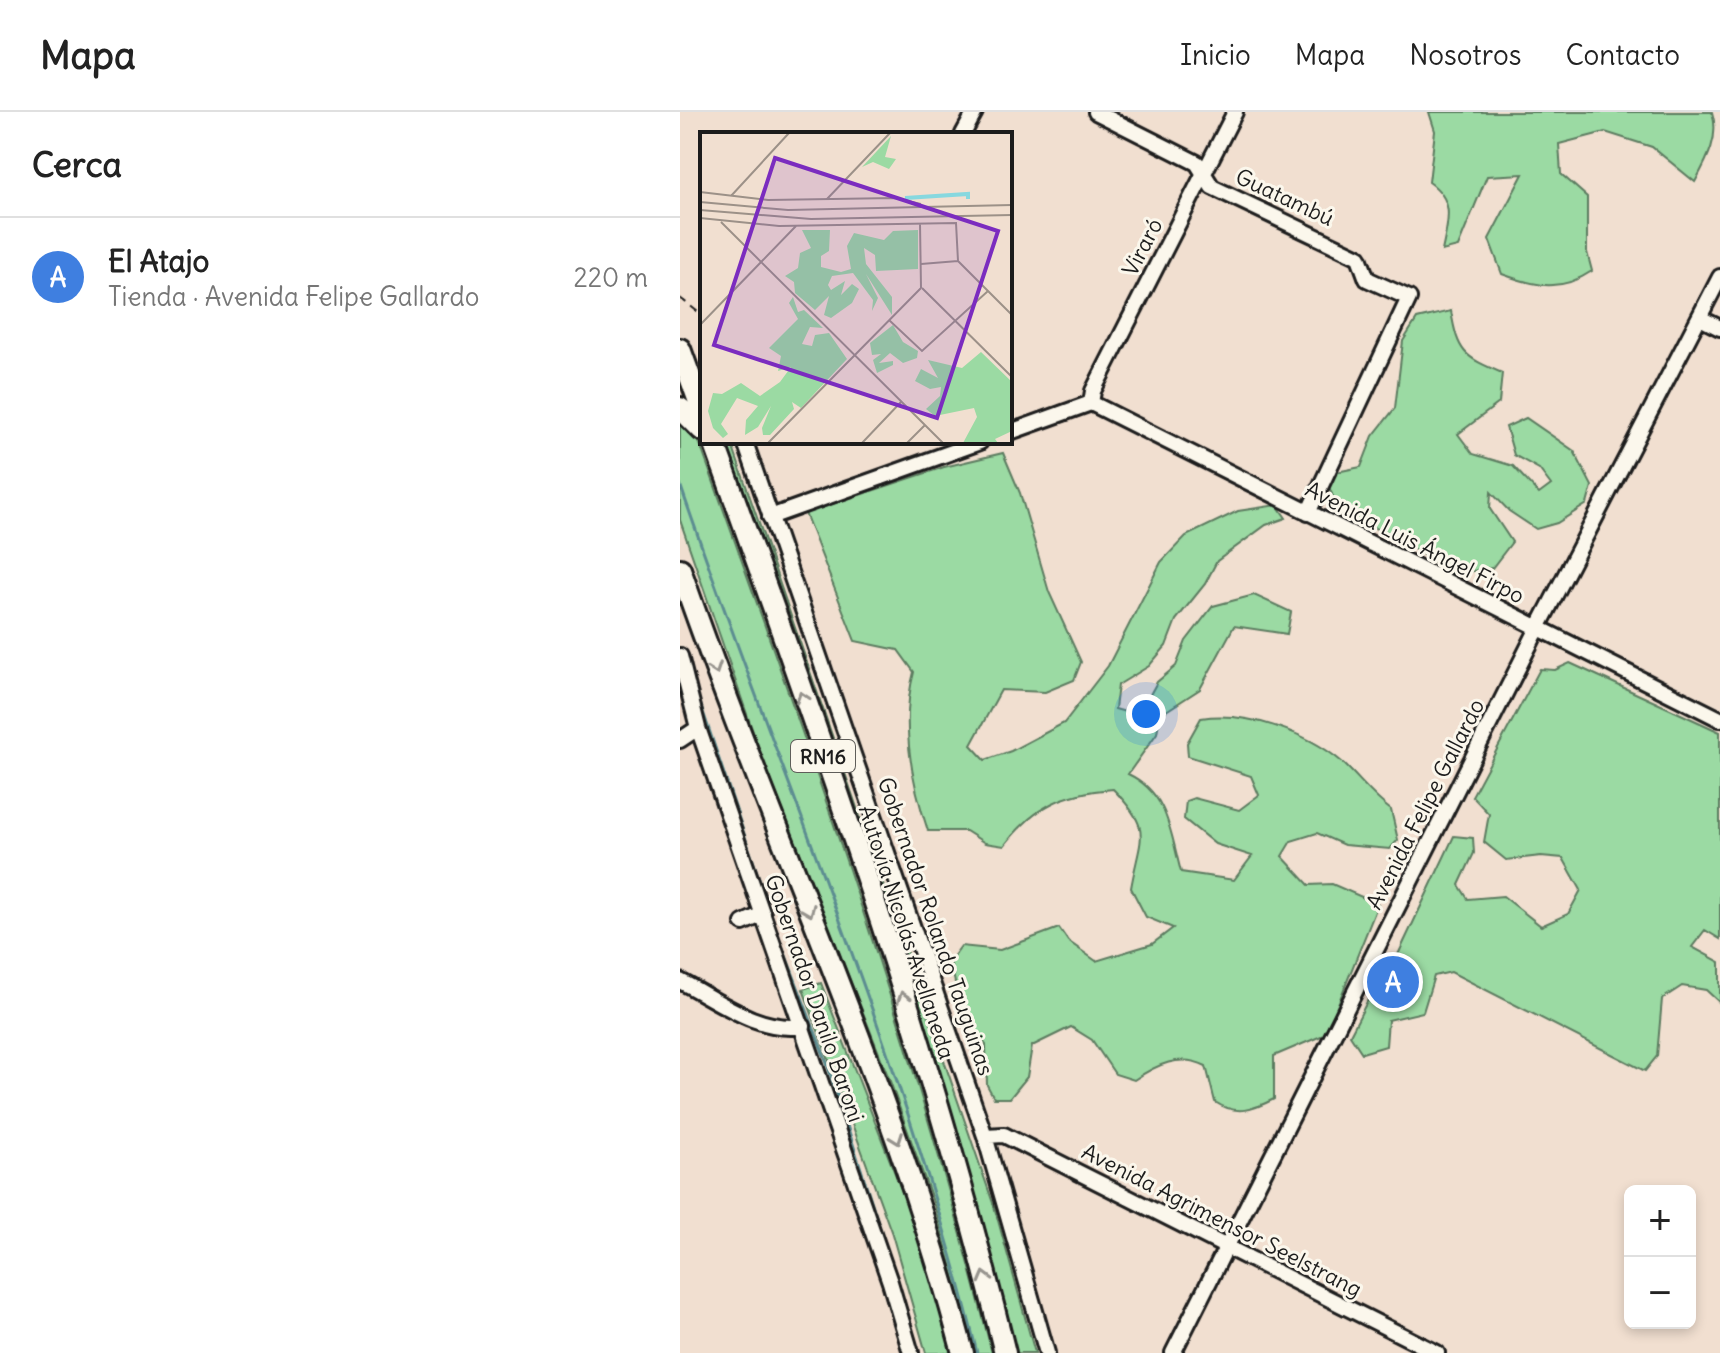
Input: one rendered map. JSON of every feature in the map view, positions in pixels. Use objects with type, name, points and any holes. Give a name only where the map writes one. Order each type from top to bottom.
[{"type":"highway","points":[[680,349],[700,404]]},
{"type":"highway","points":[[680,408],[700,428]]},
{"type":"highway","name":"Autovía Nicolás Avellaneda","points":[[714,445],[927,1071],[1005,1353]]},
{"type":"highway","points":[[680,569],[718,679],[901,1147],[932,1240],[963,1353]]},
{"type":"street","points":[[964,132],[975,112]]},
{"type":"street","name":"Guatambú","points":[[1096,112],[1197,163],[1212,187],[1359,257],[1367,279],[1409,298],[1308,513]]},
{"type":"street","name":"Viraró","points":[[1091,403],[1093,391],[1235,112]]},
{"type":"street","name":"Avenida Felipe Gallardo","points":[[1173,1353],[1538,628],[1720,277]]},
{"type":"street","points":[[1700,318],[1720,328]]},
{"type":"street","points":[[1012,431],[1091,403]]},
{"type":"street","name":"Avenida Luis Ángel Firpo","points":[[1091,403],[1720,719]]},
{"type":"street","name":"Gobernador Rolando Tauguinas","points":[[746,444],[985,1136],[1047,1353]]},
{"type":"street","points":[[770,517],[973,444]]},
{"type":"street","name":"Gobernador Danilo Baroni","points":[[680,656],[698,728],[803,1026],[911,1353]]},
{"type":"street","points":[[680,740],[698,728]]},
{"type":"street","points":[[743,923],[763,914]]},
{"type":"street","points":[[680,981],[763,1024],[783,1029],[803,1026]]},
{"type":"street","name":"Avenida Agrimensor Seelstrang","points":[[985,1136],[1004,1135],[1437,1353]]},
{"type":"path","points":[[680,298],[700,313]]},
{"type":"green space","points":[[1429,112],[1712,112],[1714,130],[1708,157],[1695,182],[1652,147],[1605,132],[1559,144],[1561,174],[1587,197],[1587,252],[1592,271],[1570,282],[1548,285],[1502,274],[1489,239],[1523,174],[1487,176],[1458,247],[1442,251],[1448,213],[1443,197],[1429,182],[1435,131]]},
{"type":"green space","points":[[1451,311],[1460,345],[1465,352],[1502,373],[1499,403],[1458,434],[1473,454],[1513,466],[1539,494],[1551,485],[1539,469],[1514,455],[1506,427],[1526,418],[1574,451],[1592,486],[1587,504],[1557,523],[1536,529],[1509,511],[1491,492],[1490,509],[1512,542],[1492,568],[1454,574],[1385,531],[1343,519],[1327,483],[1332,473],[1361,467],[1373,436],[1395,408],[1403,341],[1417,319]]},
{"type":"green space","points":[[680,418],[697,436],[856,891],[928,1121],[992,1353],[976,1353],[935,1208],[890,1081],[760,752],[680,520]]},
{"type":"green space","points":[[719,444],[732,444],[994,1206],[1035,1353],[1011,1353]]},
{"type":"green space","points":[[1003,453],[1020,493],[1049,592],[1081,662],[1074,680],[1045,692],[1001,690],[971,745],[985,760],[1011,751],[1064,723],[1108,666],[1161,562],[1186,536],[1238,511],[1277,505],[1286,518],[1266,525],[1217,561],[1205,584],[1176,620],[1166,646],[1149,666],[1118,685],[1115,709],[1129,713],[1147,700],[1157,682],[1176,666],[1186,641],[1213,606],[1254,595],[1291,612],[1287,634],[1234,626],[1200,689],[1160,715],[1157,733],[1128,774],[1152,792],[1159,803],[1170,828],[1181,872],[1234,880],[1252,856],[1215,844],[1184,819],[1186,801],[1194,798],[1239,810],[1259,795],[1251,776],[1188,756],[1187,743],[1201,718],[1256,721],[1312,741],[1342,762],[1391,810],[1398,840],[1390,849],[1344,845],[1317,833],[1291,841],[1282,856],[1309,885],[1332,884],[1378,904],[1326,1034],[1274,1056],[1274,1099],[1259,1106],[1237,1110],[1215,1102],[1206,1066],[1196,1062],[1168,1062],[1134,1080],[1115,1074],[1092,1040],[1071,1027],[1032,1046],[1027,1077],[1010,1098],[994,1098],[987,1085],[986,1045],[962,1013],[950,961],[961,946],[1000,950],[1059,928],[1068,941],[1096,961],[1152,944],[1173,928],[1146,917],[1131,888],[1141,835],[1134,815],[1113,789],[1079,794],[1051,804],[1027,821],[1004,846],[985,843],[966,831],[928,831],[909,752],[908,712],[914,672],[898,650],[855,641],[805,513],[944,467]]},
{"type":"green space","points":[[1570,663],[1720,732],[1720,939],[1705,930],[1692,947],[1720,962],[1720,1003],[1706,990],[1682,986],[1662,999],[1657,1056],[1645,1071],[1451,972],[1434,976],[1423,1012],[1388,1020],[1386,1046],[1362,1053],[1350,1035],[1373,990],[1400,997],[1414,983],[1396,959],[1454,836],[1473,838],[1474,853],[1459,885],[1468,899],[1503,896],[1541,926],[1568,914],[1581,890],[1563,858],[1541,856],[1506,860],[1484,842],[1489,814],[1472,796],[1540,669],[1555,670]]},
{"type":"green space","points":[[821,983],[934,1274],[955,1353],[926,1353],[892,1234],[803,989]]},
{"type":"waterway","points":[[680,484],[877,1024],[948,1242],[977,1353]]},
{"type":"waterway","points":[[697,694],[775,926]]},
{"type":"waterway","points":[[783,948],[827,1063],[894,1272]]},
{"type":"place","name":"El Atajo","points":[[1393,982]]}]
